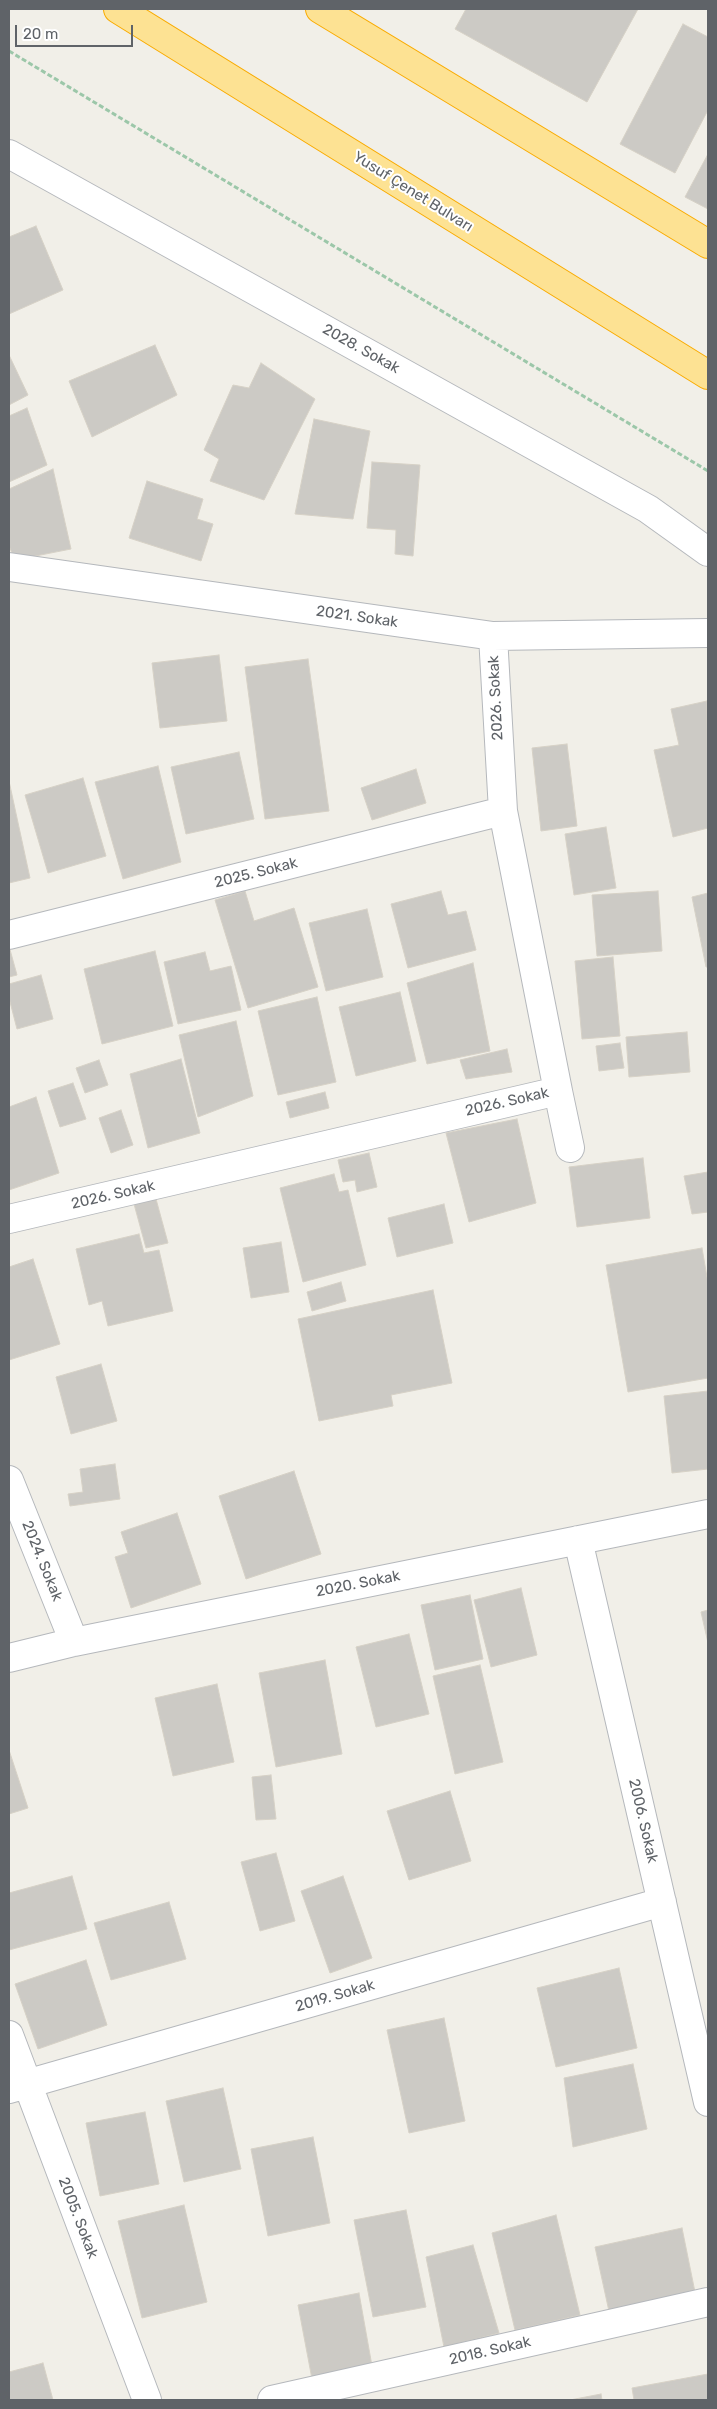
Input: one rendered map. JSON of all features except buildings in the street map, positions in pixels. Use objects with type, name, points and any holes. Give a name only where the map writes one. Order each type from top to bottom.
[{"type":"highway","name":"Yusuf Çenet Bulvarı","points":[[118,9],[708,375]]},
{"type":"highway","points":[[320,9],[708,244]]},
{"type":"street","name":"2028. Sokak","points":[[9,154],[648,509],[708,552]]},
{"type":"street","name":"2021. Sokak","points":[[9,567],[493,636],[708,633]]},
{"type":"street","name":"2026. Sokak","points":[[9,1219],[558,1091],[503,811],[493,636]]},
{"type":"street","name":"2025. Sokak","points":[[9,935],[503,811]]},
{"type":"street","points":[[558,1091],[570,1148]]},
{"type":"street","name":"2024. Sokak","points":[[9,1480],[74,1642]]},
{"type":"street","name":"2020. Sokak","points":[[9,1658],[74,1642],[708,1514]]},
{"type":"street","name":"2006. Sokak","points":[[578,1540],[708,2102]]},
{"type":"street","name":"2019. Sokak","points":[[18,2087],[662,1902]]},
{"type":"street","name":"2005. Sokak","points":[[9,2035],[18,2087],[147,2400]]},
{"type":"street","name":"2018. Sokak","points":[[272,2400],[708,2302]]},
{"type":"path","points":[[9,51],[708,471]]}]
